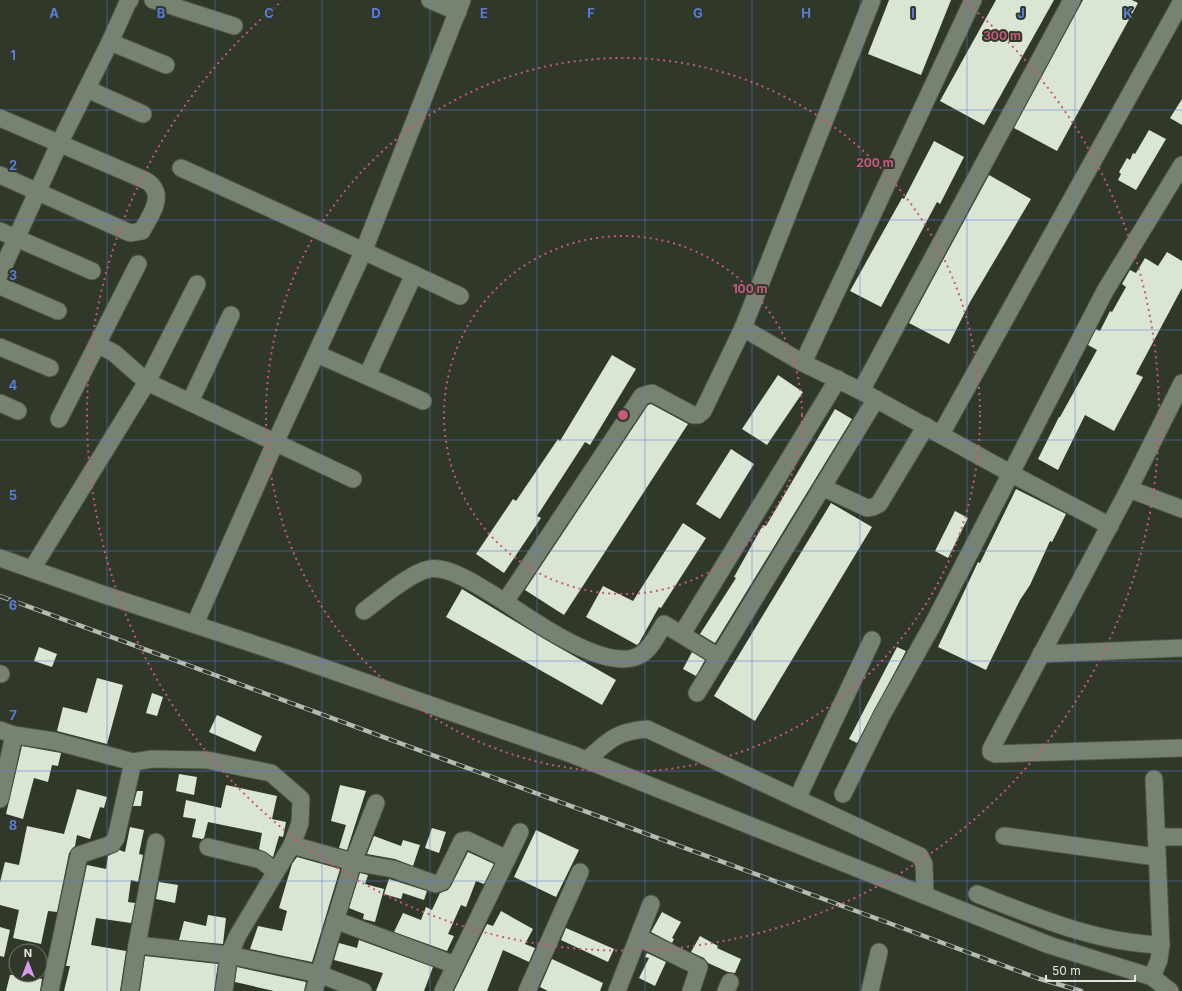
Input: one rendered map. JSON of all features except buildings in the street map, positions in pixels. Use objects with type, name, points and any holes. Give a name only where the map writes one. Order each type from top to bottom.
[{"type":"street","points":[[0,274],[60,142],[130,0]]},
{"type":"street","points":[[153,0],[234,26]]},
{"type":"street","points":[[195,624],[275,443],[364,250],[460,6],[430,0]]},
{"type":"street","points":[[504,602],[514,590],[642,396],[652,393],[693,415],[698,415],[703,411],[743,328],[872,0]]},
{"type":"street","points":[[803,363],[973,0]]},
{"type":"street","points":[[697,693],[717,656],[822,487],[1072,0]]},
{"type":"street","points":[[822,487],[867,508],[879,504],[934,430],[1182,0]]},
{"type":"street","points":[[110,42],[166,65]]},
{"type":"street","points":[[87,89],[143,114]]},
{"type":"street","points":[[0,118],[60,142],[153,185],[156,192],[155,204],[142,231],[130,233],[0,175]]},
{"type":"street","points":[[843,794],[882,714],[934,624],[1010,473],[1105,291],[1182,165]]},
{"type":"street","points":[[181,168],[324,234],[364,250],[460,296]]},
{"type":"street","points":[[0,230],[92,271]]},
{"type":"street","points":[[59,420],[138,264]]},
{"type":"street","points":[[367,376],[414,274]]},
{"type":"street","points":[[32,569],[147,382],[197,284]]},
{"type":"street","points":[[0,286],[58,311]]},
{"type":"street","points":[[190,402],[231,315]]},
{"type":"street","points":[[743,328],[803,363],[869,395],[1110,526]]},
{"type":"street","points":[[97,344],[114,353],[147,382],[353,479]]},
{"type":"street","points":[[0,347],[50,368]]},
{"type":"street","points":[[317,354],[423,400]]},
{"type":"street","points":[[682,634],[838,379]]},
{"type":"street","points":[[1182,383],[1129,490],[991,748],[991,752],[995,754],[1182,748]]},
{"type":"street","points":[[0,403],[18,411]]},
{"type":"street","points":[[1129,490],[1182,509]]},
{"type":"street","points":[[0,558],[102,594],[306,661],[587,760],[1049,945],[1152,977],[1170,991]]},
{"type":"street","points":[[364,610],[413,576],[429,569],[440,569],[452,573],[593,654],[610,658],[638,656],[647,650],[664,624],[717,656]]},
{"type":"street","points":[[797,799],[872,640]]},
{"type":"street","points":[[1042,654],[1182,648]]},
{"type":"street","points":[[587,760],[614,736],[629,730],[647,729],[920,856],[924,864],[925,895]]},
{"type":"street","points":[[0,799],[7,732],[54,741],[133,762],[152,759],[207,760],[271,773],[301,799],[300,822],[292,845],[275,871],[238,935],[229,955],[224,991]]},
{"type":"street","points":[[50,991],[79,855],[112,844],[116,838],[133,762]]},
{"type":"street","points":[[1152,977],[1159,960],[1161,945],[1156,857],[1154,779]]},
{"type":"street","points":[[314,991],[353,862],[376,802]]},
{"type":"street","points":[[443,991],[520,832]]},
{"type":"street","points":[[1004,836],[1156,857]]},
{"type":"street","points":[[1156,837],[1182,837]]},
{"type":"street","points":[[292,845],[353,862],[393,869],[436,884],[442,882],[462,841],[467,840],[507,859]]},
{"type":"street","points":[[130,991],[156,842]]},
{"type":"street","points":[[208,847],[261,860],[275,871]]},
{"type":"street","points":[[527,991],[580,872]]},
{"type":"street","points":[[977,894],[1050,923],[1135,944],[1161,945]]},
{"type":"street","points":[[617,991],[651,904]]},
{"type":"street","points":[[336,920],[455,966]]},
{"type":"street","points":[[638,937],[699,967],[691,991]]},
{"type":"street","points":[[137,945],[229,955],[318,974],[363,991]]},
{"type":"street","points":[[870,991],[879,952]]},
{"type":"railway","points":[[0,596],[1037,978],[1081,991]]}]
